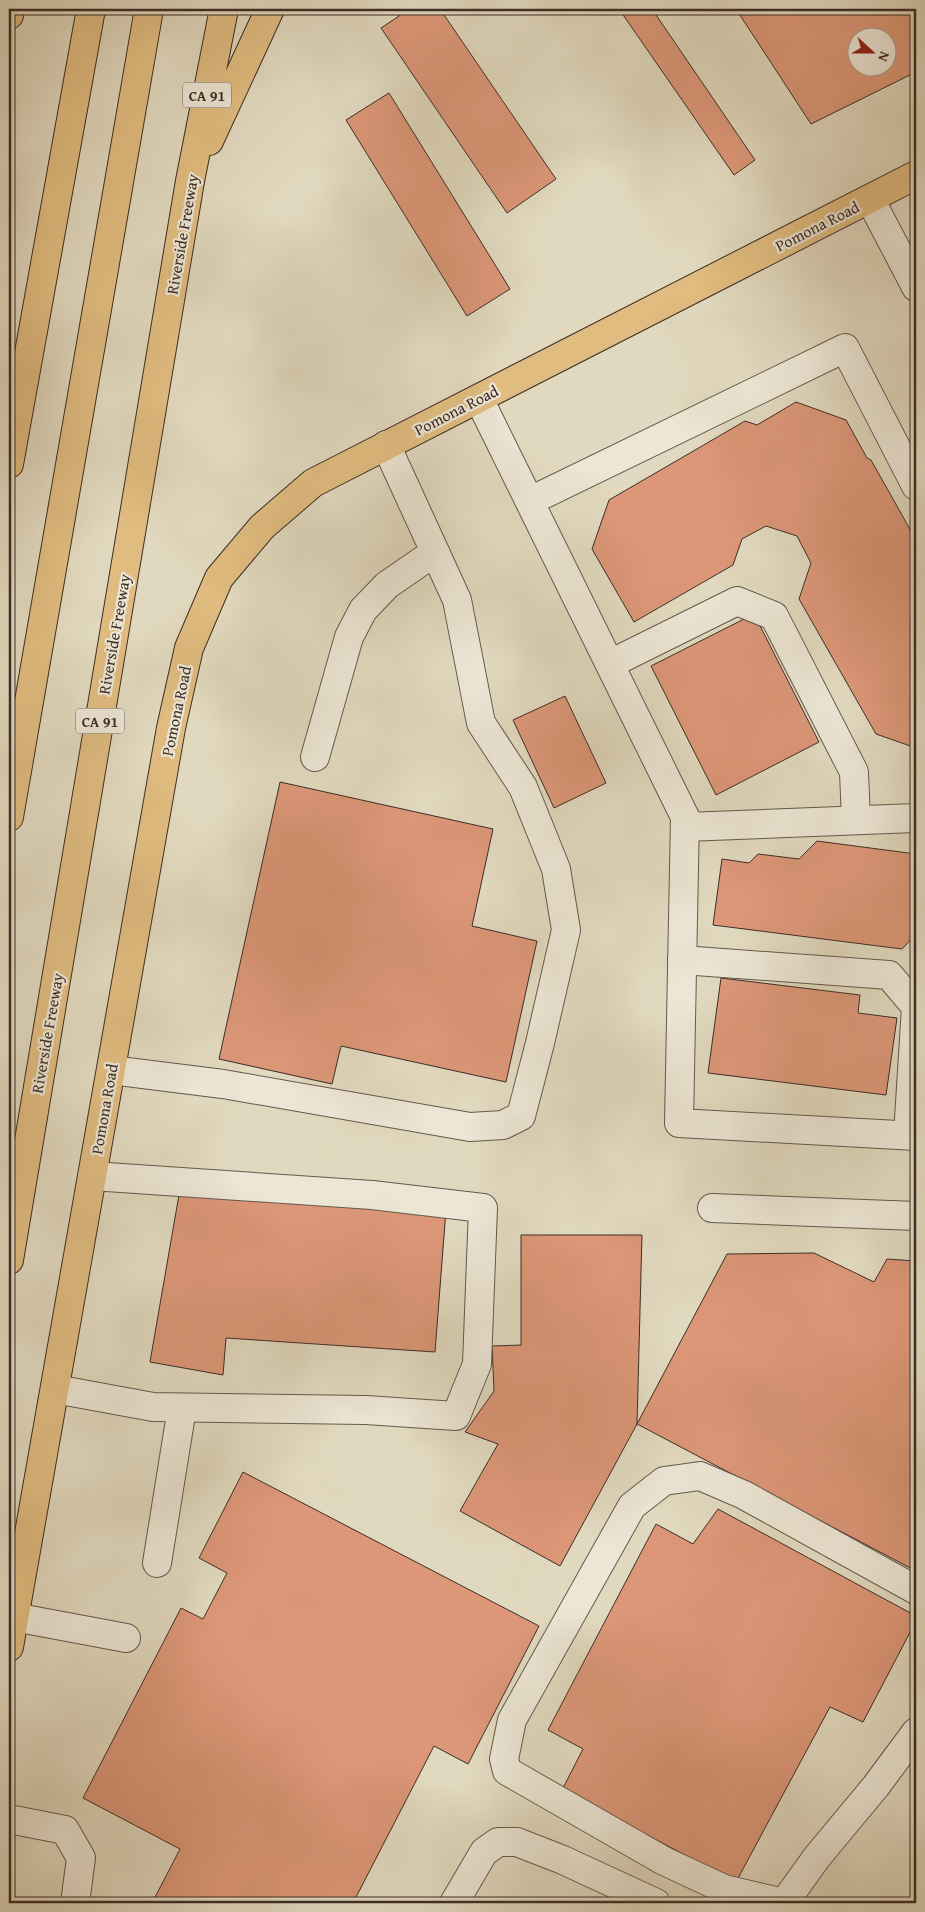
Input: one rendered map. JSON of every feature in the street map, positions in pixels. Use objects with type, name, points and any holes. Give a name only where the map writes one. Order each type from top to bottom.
[{"type":"main road","points":[[9,15],[10,9]]},
{"type":"main road","points":[[9,464],[92,9]]},
{"type":"main road","points":[[9,817],[149,9]]},
{"type":"main road","name":"Riverside Freeway","points":[[9,1260],[190,181],[224,9]]},
{"type":"main road","points":[[190,181],[270,9]]},
{"type":"main road","name":"Pomona Road","points":[[9,1647],[171,728],[189,648],[219,578],[262,527],[313,483],[916,175]]},
{"type":"street","points":[[870,199],[916,287]]},
{"type":"street","points":[[530,501],[845,348],[916,486]]},
{"type":"street","points":[[479,399],[685,817],[685,827],[682,960],[679,1123],[912,1136],[916,1007],[889,975],[682,960]]},
{"type":"street","points":[[111,1070],[223,1084],[470,1127],[503,1126],[521,1116],[566,930],[556,869],[523,787],[481,724],[457,600],[386,445]]},
{"type":"street","points":[[315,757],[349,637],[363,610],[387,585],[435,552]]},
{"type":"street","points":[[610,664],[737,601],[774,616],[854,772],[856,820]]},
{"type":"street","points":[[685,827],[916,818]]},
{"type":"street","points":[[55,1389],[153,1408],[366,1410],[456,1416],[477,1364],[483,1208],[372,1195],[92,1176]]},
{"type":"street","points":[[712,1208],[916,1216]]},
{"type":"street","points":[[157,1563],[182,1408]]},
{"type":"street","points":[[916,1590],[744,1495],[700,1476],[664,1481],[632,1506],[512,1720],[504,1759],[506,1771],[664,1860],[724,1889],[785,1903],[817,1856],[876,1786],[916,1732]]},
{"type":"street","points":[[14,1617],[126,1638]]},
{"type":"street","points":[[9,1819],[65,1830],[81,1858],[75,1903]]},
{"type":"street","points":[[454,1903],[484,1852],[498,1842],[517,1842],[563,1860],[656,1903]]},
{"type":"building","points":[[394,9],[440,9],[556,179],[507,213],[381,28],[399,16]]},
{"type":"building","points":[[619,9],[652,9],[755,160],[734,175]]},
{"type":"building","points":[[736,9],[916,9],[916,72],[811,124]]},
{"type":"building","points":[[389,93],[510,289],[467,316],[346,120]]},
{"type":"building","points":[[796,402],[846,420],[916,540],[916,748],[876,734],[799,599],[811,563],[797,536],[766,526],[742,539],[733,565],[634,622],[592,549],[609,500],[745,421],[757,425]]},
{"type":"building","points":[[754,614],[819,742],[716,795],[651,666]]},
{"type":"building","points":[[565,696],[606,783],[554,808],[513,720]]},
{"type":"building","points":[[280,782],[493,829],[472,926],[537,941],[506,1082],[341,1046],[332,1084],[219,1059]]},
{"type":"building","points":[[817,841],[916,854],[916,934],[902,949],[713,925],[722,859],[749,863],[758,854],[799,859]]},
{"type":"building","points":[[721,978],[860,995],[858,1013],[897,1018],[886,1095],[708,1073]]},
{"type":"building","points":[[180,1189],[446,1210],[435,1352],[226,1338],[223,1375],[150,1362]]},
{"type":"building","points":[[521,1235],[642,1235],[637,1424],[560,1566],[460,1511],[498,1444],[465,1432],[494,1391],[492,1346],[521,1345]]},
{"type":"building","points":[[814,1253],[874,1282],[887,1259],[916,1261],[916,1571],[637,1424],[727,1254]]},
{"type":"building","points":[[243,1472],[539,1626],[468,1764],[434,1746],[353,1903],[152,1903],[180,1849],[83,1798],[181,1608],[203,1619],[227,1573],[199,1558]]},
{"type":"building","points":[[718,1509],[916,1616],[916,1621],[863,1722],[830,1707],[736,1882],[562,1790],[583,1749],[548,1730],[656,1524],[693,1544]]}]
